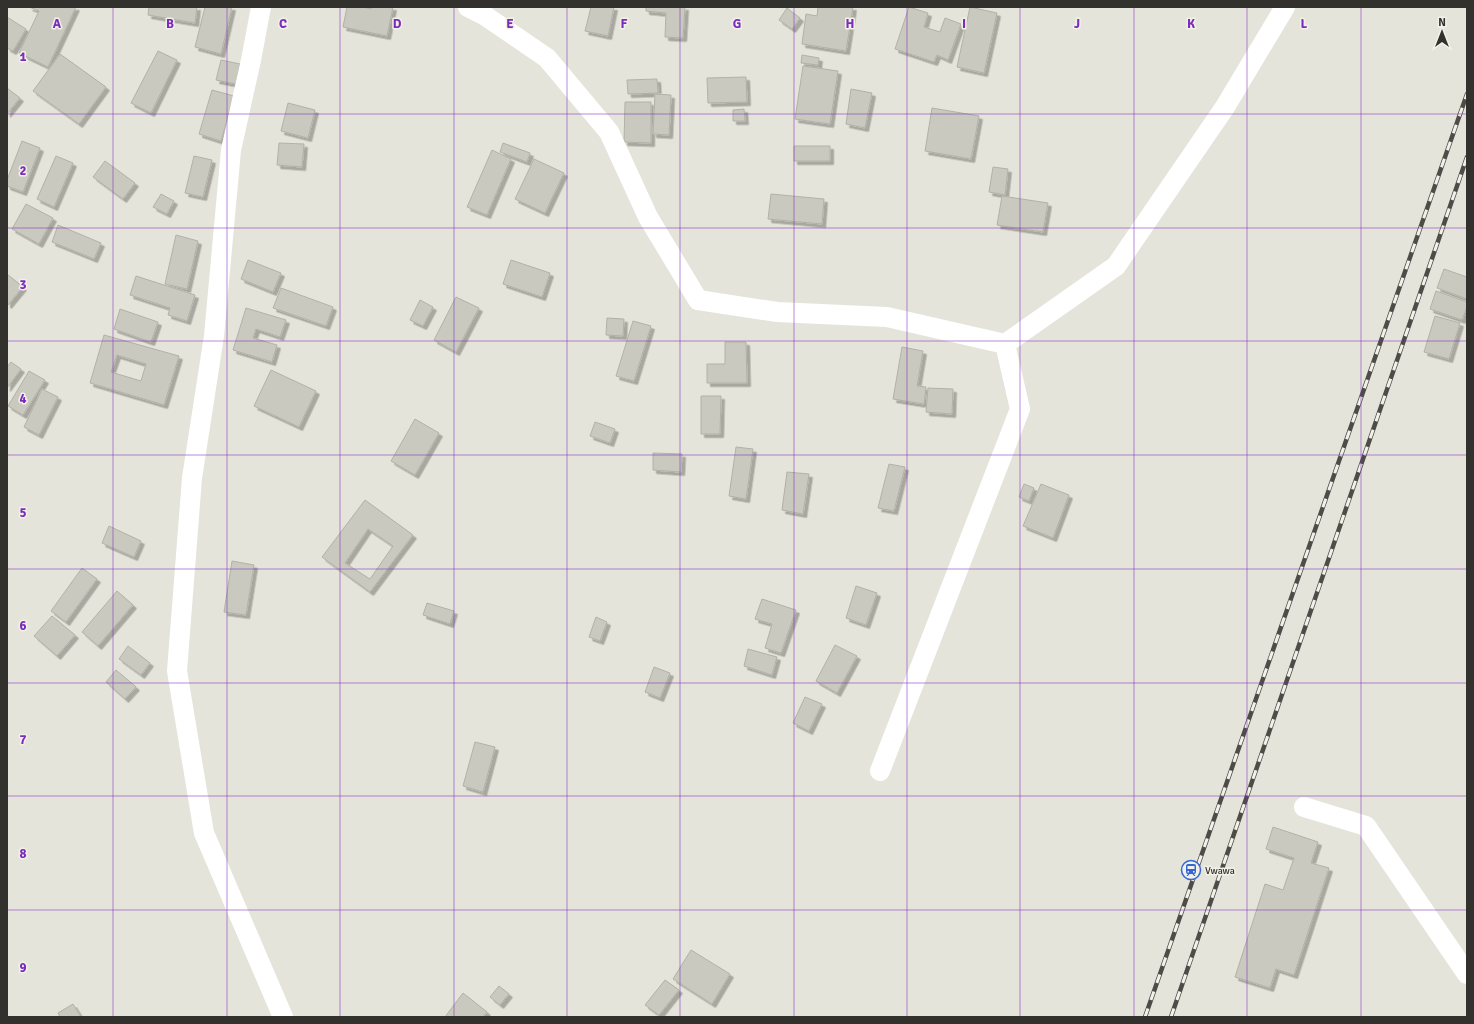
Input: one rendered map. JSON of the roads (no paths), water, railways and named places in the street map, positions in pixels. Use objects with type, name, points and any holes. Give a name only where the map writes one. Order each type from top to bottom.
[{"type":"street","points":[[261,7],[232,150],[214,336],[192,478],[177,671],[204,833],[283,1017]]},
{"type":"street","points":[[468,7],[484,15],[548,58],[609,132],[648,217],[698,300],[777,312],[887,318],[1005,344],[1116,266],[1225,108],[1285,7]]},
{"type":"street","points":[[880,772],[1020,409],[1005,344]]},
{"type":"street","points":[[1304,807],[1366,826],[1467,974]]},
{"type":"railway","points":[[1145,1017],[1467,94]]},
{"type":"railway","points":[[1171,1017],[1467,157]]},
{"type":"place","name":"Vwawa","points":[[1191,870]]}]
